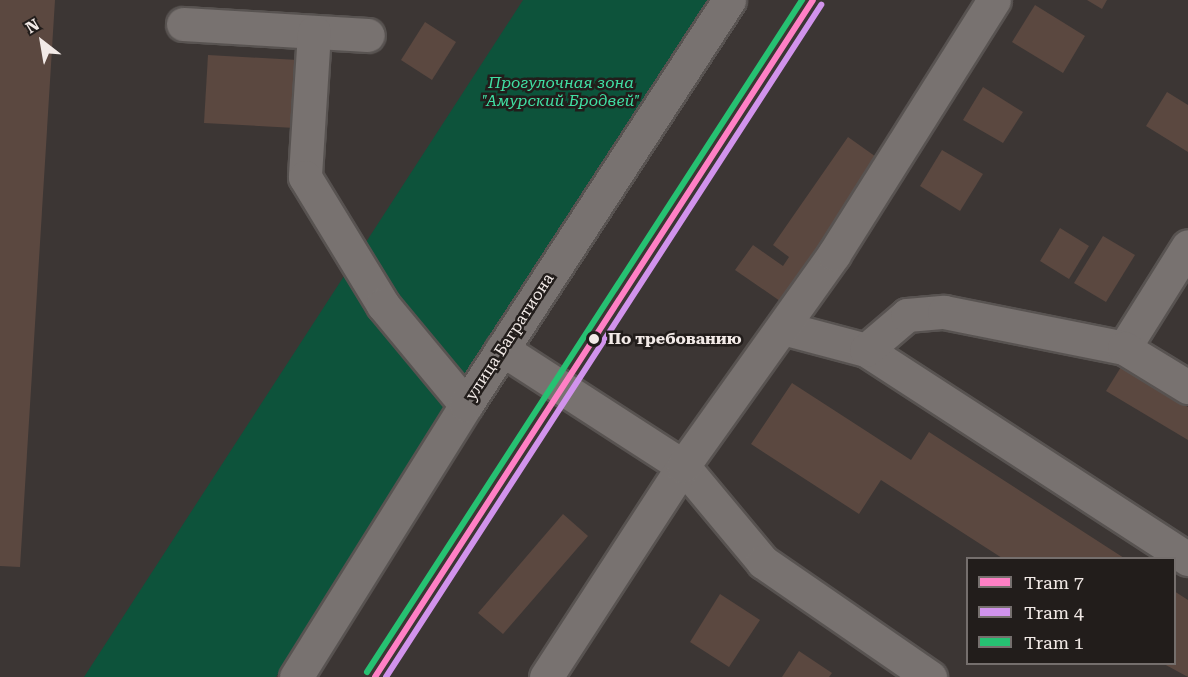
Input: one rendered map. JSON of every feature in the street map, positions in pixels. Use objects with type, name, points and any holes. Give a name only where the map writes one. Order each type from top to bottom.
[{"type":"street","name":"улица Багратиона","points":[[296,677],[466,405],[729,0]]},
{"type":"street","points":[[546,677],[683,466],[834,254],[994,0]]},
{"type":"street","points":[[183,24],[368,35]]},
{"type":"street","points":[[314,32],[305,177],[383,305],[466,405]]},
{"type":"street","points":[[1124,348],[1188,246]]},
{"type":"street","points":[[866,350],[907,315],[944,312],[1124,348],[1188,387]]},
{"type":"street","points":[[783,328],[866,350],[1188,559]]},
{"type":"street","points":[[502,349],[683,466],[763,561],[930,677]]},
{"type":"green space","name":"Прогулочная зона \"Амурский Бродвей\"","points":[[523,0],[719,0],[276,677],[84,677]]},
{"type":"building","points":[[0,0],[55,0],[20,567],[0,566]]},
{"type":"building","points":[[1087,0],[1107,0],[1102,9]]},
{"type":"building","points":[[1035,5],[1085,36],[1063,73],[1012,42]]},
{"type":"building","points":[[425,22],[456,42],[432,80],[401,60]]},
{"type":"building","points":[[208,55],[298,60],[295,128],[204,123]]},
{"type":"building","points":[[983,87],[1023,112],[1003,143],[963,120]]},
{"type":"building","points":[[1167,92],[1188,105],[1188,152],[1146,126]]},
{"type":"building","points":[[848,137],[879,159],[780,301],[735,270],[753,245],[783,266],[789,257],[773,245]]},
{"type":"building","points":[[942,150],[983,174],[960,211],[920,186]]},
{"type":"building","points":[[1060,228],[1089,246],[1069,279],[1040,261]]},
{"type":"building","points":[[1103,236],[1135,255],[1106,302],[1074,283]]},
{"type":"building","points":[[1121,367],[1188,407],[1188,440],[1106,391]]},
{"type":"building","points":[[792,383],[911,460],[929,432],[1122,557],[1000,557],[881,480],[859,514],[751,444]]},
{"type":"building","points":[[563,514],[588,536],[503,634],[478,613]]},
{"type":"building","points":[[1176,592],[1188,600],[1188,677],[1166,665],[1176,665]]},
{"type":"building","points":[[720,594],[760,620],[729,667],[690,642]]},
{"type":"building","points":[[799,651],[832,673],[829,677],[782,677]]},
{"type":"tram line","name":"1","points":[[367,672],[802,0]]},
{"type":"tram line","name":"7","points":[[375,677],[813,0]]},
{"type":"tram line","name":"4","points":[[386,677],[821,5]]},
{"type":"place","name":"По требованию","points":[[594,339]]}]
